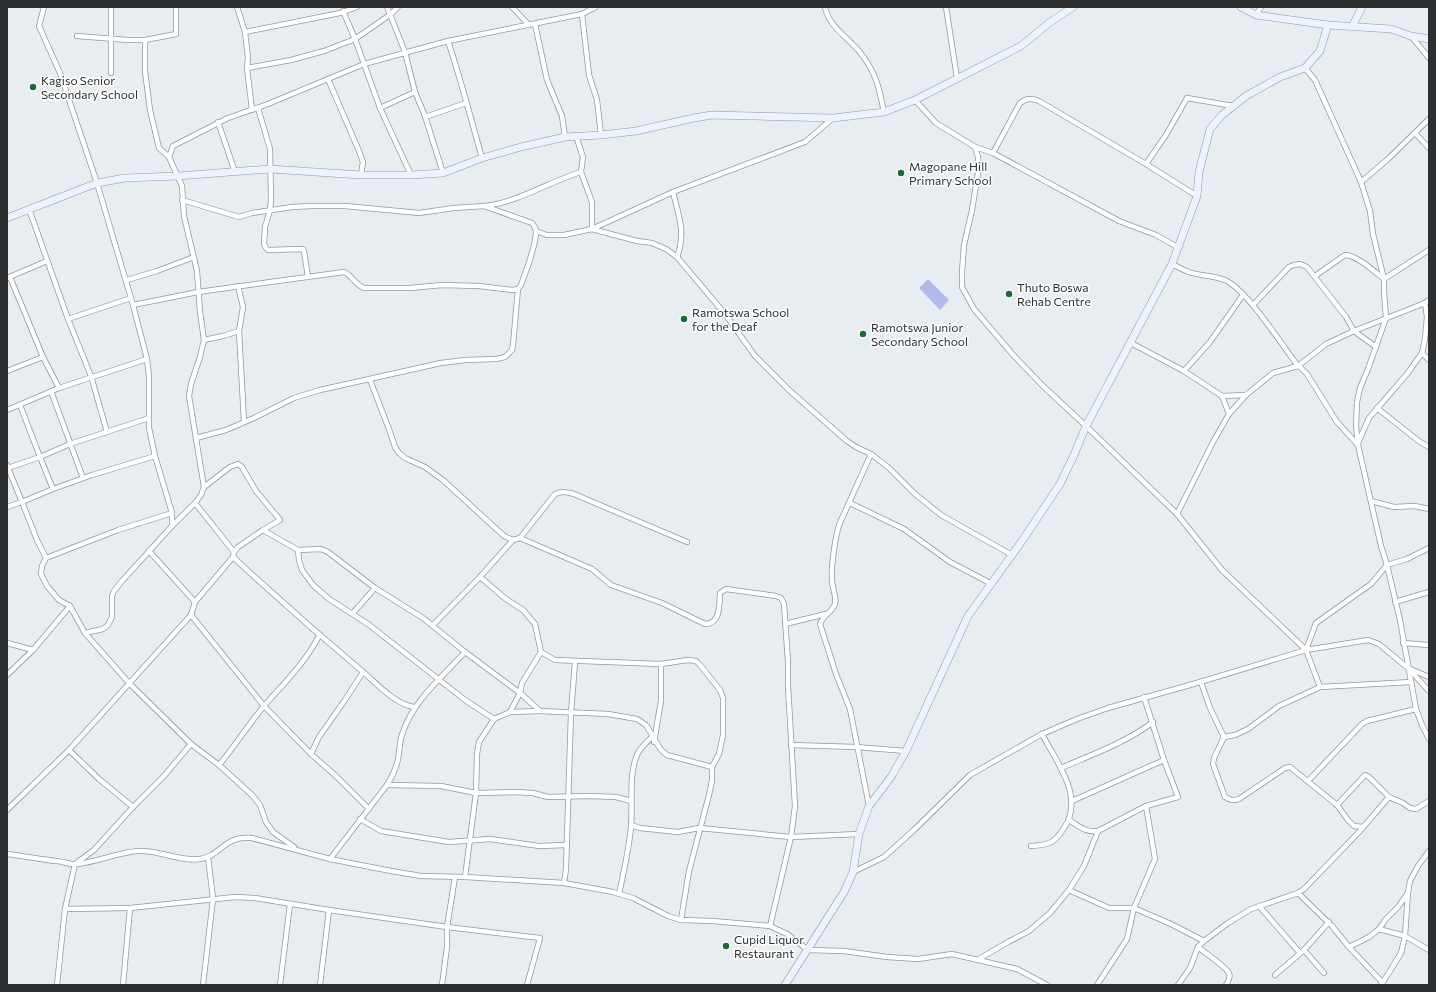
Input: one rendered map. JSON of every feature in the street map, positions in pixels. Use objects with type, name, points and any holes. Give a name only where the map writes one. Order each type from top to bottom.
[{"type":"street","points":[[44,7],[39,26],[60,73],[97,183],[134,305],[147,359],[149,377],[148,418],[154,456],[172,513],[172,526]]},
{"type":"street","points":[[110,7],[111,73]]},
{"type":"street","points":[[76,36],[145,40],[176,34],[176,7]]},
{"type":"street","points":[[237,7],[244,32],[248,58],[247,68],[252,110]]},
{"type":"street","points":[[244,32],[357,7]]},
{"type":"street","points":[[387,7],[405,52],[415,92],[425,117],[443,173]]},
{"type":"street","points":[[247,68],[324,52],[356,39],[391,14],[398,7]]},
{"type":"street","points":[[512,7],[529,25]]},
{"type":"street","points":[[169,157],[173,146],[218,122],[258,108],[364,64],[448,41],[582,14],[596,7]]},
{"type":"street","points":[[825,7],[826,15],[838,31],[862,54],[874,72],[879,84],[884,112]]},
{"type":"street","points":[[946,7],[957,78]]},
{"type":"street","points":[[7,218],[97,183],[125,178],[178,176],[270,169],[361,174],[411,175],[443,173],[482,158],[565,136],[602,135],[636,131],[712,115],[833,118],[884,112],[915,100],[1021,46],[1049,23],[1073,7]]},
{"type":"street","points":[[1240,7],[1256,15],[1328,25],[1391,29],[1411,36],[1429,39]]},
{"type":"street","points":[[1256,15],[1261,7]]},
{"type":"street","points":[[1352,27],[1362,7]]},
{"type":"street","points":[[343,11],[356,39],[380,108],[411,175]]},
{"type":"street","points":[[582,14],[590,75],[597,100],[602,135]]},
{"type":"street","points":[[535,24],[548,80],[562,116],[565,136]]},
{"type":"street","points":[[785,985],[844,892],[853,872],[859,834],[869,806],[891,777],[906,751],[968,616],[992,584],[1060,484],[1086,426],[1172,264],[1197,196],[1199,172],[1210,129],[1222,115],[1246,96],[1280,78],[1305,68],[1320,51],[1328,25]]},
{"type":"street","points":[[1411,36],[1429,58]]},
{"type":"street","points":[[145,40],[145,71],[150,110],[159,148],[169,157],[182,186],[184,216],[194,257],[204,340],[189,396],[204,487]]},
{"type":"street","points":[[448,41],[460,77],[466,104],[482,158]]},
{"type":"street","points":[[1305,68],[1315,80],[1360,182],[1370,211],[1373,234],[1384,279],[1386,318],[1360,388],[1357,402],[1356,426],[1358,445],[1381,546],[1387,565],[1416,709],[1429,739]]},
{"type":"street","points":[[328,79],[363,162],[361,174]]},
{"type":"street","points":[[380,108],[415,92]]},
{"type":"street","points":[[1146,164],[1166,135],[1187,98],[1233,106]]},
{"type":"street","points":[[992,153],[1020,103],[1026,99],[1033,99],[1039,101],[1146,164],[1197,196]]},
{"type":"street","points":[[915,100],[936,123],[975,147],[992,153],[1118,221],[1156,235],[1179,248]]},
{"type":"street","points":[[425,117],[466,104]]},
{"type":"street","points":[[258,108],[270,149],[271,200],[265,227],[264,244],[268,250],[303,249],[308,278]]},
{"type":"street","points":[[484,206],[532,223],[536,230],[547,235],[564,235],[592,229],[673,192],[805,142],[833,118]]},
{"type":"street","points":[[1360,182],[1378,169],[1429,119]]},
{"type":"street","points":[[218,122],[235,172]]},
{"type":"street","points":[[1415,133],[1429,148]]},
{"type":"street","points":[[576,136],[583,157],[581,172],[592,202],[592,229]]},
{"type":"street","points":[[975,147],[979,167],[972,210],[964,245],[962,287],[974,308],[1010,351],[1043,386],[1177,514],[1222,570],[1306,650],[1320,687]]},
{"type":"street","points":[[182,200],[239,217],[252,212],[312,206],[345,206],[419,213],[500,204],[521,197],[562,178],[581,172]]},
{"type":"street","points":[[673,192],[682,230],[681,246],[677,257]]},
{"type":"street","points":[[29,209],[68,319],[91,376],[107,432]]},
{"type":"street","points":[[592,229],[637,241],[652,243],[666,249],[677,257],[725,314],[755,356],[790,391],[847,441],[871,454],[889,468],[914,493],[941,515],[1012,555]]},
{"type":"street","points":[[196,438],[226,430],[294,398],[354,382],[370,380],[441,363],[505,357],[509,354],[513,345],[518,289],[521,285],[531,254],[536,230]]},
{"type":"street","points":[[1384,279],[1429,250]]},
{"type":"street","points":[[1315,276],[1345,255],[1349,255],[1357,259],[1384,279]]},
{"type":"street","points":[[127,280],[157,271],[194,257]]},
{"type":"street","points":[[47,262],[8,277],[43,357],[59,388]]},
{"type":"street","points":[[1172,264],[1190,273],[1205,274],[1232,284],[1253,305],[1298,366],[1307,374],[1337,422],[1358,445]]},
{"type":"street","points":[[1253,305],[1289,267],[1294,264],[1300,264],[1307,267],[1315,276],[1346,317],[1354,331],[1376,347]]},
{"type":"street","points":[[134,305],[198,292],[344,272],[347,273],[357,284],[364,288],[410,288],[442,285],[480,286],[513,290],[518,289]]},
{"type":"street","points":[[238,286],[243,307],[238,330],[244,422]]},
{"type":"street","points":[[1184,371],[1210,342],[1243,295]]},
{"type":"street","points":[[68,319],[131,298]]},
{"type":"street","points":[[1177,514],[1213,442],[1229,414],[1246,395],[1273,373],[1298,366],[1326,344],[1427,301],[1425,339],[1422,353],[1407,374],[1369,418],[1358,445]]},
{"type":"street","points":[[204,340],[224,336],[238,330]]},
{"type":"street","points":[[1131,343],[1184,371],[1222,396],[1229,414]]},
{"type":"street","points":[[1422,353],[1429,360]]},
{"type":"street","points":[[7,371],[43,357]]},
{"type":"street","points":[[7,410],[91,376],[147,359]]},
{"type":"street","points":[[370,380],[389,429],[394,447],[399,453],[405,458],[425,467],[443,480],[504,536],[513,540]]},
{"type":"street","points":[[51,391],[83,478]]},
{"type":"street","points":[[1222,396],[1246,395]]},
{"type":"street","points":[[20,405],[53,489]]},
{"type":"street","points":[[1377,408],[1420,442],[1429,447]]},
{"type":"street","points":[[46,558],[7,467],[148,418]]},
{"type":"street","points":[[869,806],[856,747],[850,709],[820,627],[822,620],[833,609],[836,601],[832,581],[837,534],[871,454]]},
{"type":"street","points":[[7,507],[83,478],[154,456]]},
{"type":"street","points":[[7,810],[69,750],[191,615],[195,602],[233,558],[234,552],[238,547],[280,520],[256,491],[242,467],[238,464],[230,467],[204,487],[195,503],[172,526],[114,591],[112,596],[112,617],[108,625],[103,629],[85,633]]},
{"type":"street","points":[[433,625],[480,577],[513,540],[520,538],[555,494],[566,491],[687,542]]},
{"type":"street","points":[[1371,501],[1394,507],[1415,506],[1429,509]]},
{"type":"street","points":[[195,503],[234,552]]},
{"type":"street","points":[[850,503],[904,529],[950,562],[992,584]]},
{"type":"street","points":[[172,513],[118,530],[46,558],[42,566],[42,574],[47,586],[59,600],[70,606],[85,633],[129,683],[191,744],[219,765],[256,800],[260,805],[266,822],[273,832],[299,850]]},
{"type":"street","points":[[263,530],[298,550],[320,549],[328,552],[375,588],[433,625],[465,652],[520,693],[540,711]]},
{"type":"street","points":[[520,538],[592,569],[611,585],[662,603],[705,624],[713,623],[717,618],[720,594],[726,589],[781,598],[784,604],[795,806],[791,837],[770,926]]},
{"type":"street","points":[[1306,650],[1316,623],[1371,584],[1387,565],[1408,559],[1429,548]]},
{"type":"street","points":[[298,550],[302,570],[313,585],[329,599],[353,613],[465,700],[494,719]]},
{"type":"street","points":[[150,551],[195,602]]},
{"type":"street","points":[[233,558],[319,636],[387,693],[408,707],[414,707]]},
{"type":"street","points":[[480,577],[506,600],[522,610],[535,624],[541,652],[522,683],[520,693],[510,712]]},
{"type":"street","points":[[353,613],[375,588]]},
{"type":"street","points":[[1395,602],[1429,592]]},
{"type":"street","points":[[7,675],[33,650],[70,606]]},
{"type":"street","points":[[785,624],[827,614]]},
{"type":"street","points":[[191,615],[264,706],[311,754],[369,808]]},
{"type":"street","points":[[219,765],[264,706],[295,672],[314,646],[319,636]]},
{"type":"street","points":[[853,872],[884,857],[970,775],[1042,734],[1077,719],[1144,697],[1201,682],[1306,650],[1368,640],[1378,644],[1409,669],[1429,691]]},
{"type":"street","points":[[7,643],[33,650]]},
{"type":"street","points":[[1403,643],[1429,645]]},
{"type":"street","points":[[330,859],[387,785],[394,772],[403,732],[414,707],[465,652]]},
{"type":"street","points":[[541,652],[555,660],[575,662],[661,664],[688,660],[696,661],[720,690],[723,698],[723,735],[719,754],[712,767],[712,780],[709,795],[699,828],[689,871],[681,920]]},
{"type":"street","points":[[564,884],[569,797],[571,713],[575,662]]},
{"type":"street","points":[[654,742],[661,701],[661,664]]},
{"type":"street","points":[[1409,669],[1429,677]]},
{"type":"street","points":[[311,754],[319,737],[363,672]]},
{"type":"street","points":[[1201,682],[1210,708],[1224,737]]},
{"type":"street","points":[[1224,737],[1235,735],[1248,729],[1279,706],[1320,687],[1411,682]]},
{"type":"street","points":[[1069,820],[1082,829],[1092,832],[1098,831],[1146,806],[1178,797],[1164,760],[1144,697]]},
{"type":"street","points":[[1308,781],[1362,724],[1367,721],[1416,709]]},
{"type":"street","points":[[465,877],[476,793],[479,742],[494,719],[510,712],[540,711],[608,714],[637,719],[646,725],[654,742],[668,755],[712,767]]},
{"type":"street","points":[[1061,768],[1143,730],[1153,722]]},
{"type":"street","points":[[1031,846],[1051,843],[1056,839],[1069,820],[1072,801],[1069,787],[1061,768],[1042,734]]},
{"type":"street","points":[[619,894],[626,864],[631,825],[632,780],[635,762],[638,753],[652,736]]},
{"type":"street","points":[[1224,737],[1214,758],[1213,764],[1225,797],[1234,801],[1239,799],[1287,767],[1292,768],[1337,805],[1354,826],[1363,827]]},
{"type":"street","points":[[57,985],[65,909],[75,864],[94,850],[133,807],[164,776],[191,744]]},
{"type":"street","points":[[791,745],[856,747],[906,751]]},
{"type":"street","points":[[69,750],[99,779],[133,807]]},
{"type":"street","points":[[1072,801],[1164,760]]},
{"type":"street","points":[[1337,805],[1365,775],[1369,777],[1389,797],[1410,808],[1416,809],[1429,801]]},
{"type":"street","points":[[387,785],[441,786],[476,793],[515,792],[533,793],[548,797],[610,797],[631,801]]},
{"type":"street","points":[[1178,985],[1190,968],[1198,947],[1204,941],[1228,923],[1251,910],[1298,893],[1309,884],[1389,797]]},
{"type":"street","points":[[1098,985],[1127,939],[1134,908],[1155,859],[1146,806]]},
{"type":"street","points":[[360,819],[372,827],[386,832],[449,842],[490,839],[539,846],[567,845]]},
{"type":"street","points":[[631,825],[640,828],[678,832],[699,828],[791,837],[859,834]]},
{"type":"street","points":[[979,959],[1029,931],[1050,913],[1069,890],[1084,866],[1098,831]]},
{"type":"street","points":[[7,854],[75,864],[117,854],[140,851],[161,853],[190,860],[208,857],[234,839],[244,837],[270,842],[330,859],[414,875],[564,884],[619,894],[633,898],[668,916],[681,920],[714,921],[770,926],[788,934],[808,950],[844,951],[887,957],[918,959],[952,954],[1017,969],[1047,985]]},
{"type":"street","points":[[1298,893],[1328,922],[1381,984],[1390,972],[1401,952],[1406,936],[1410,881],[1429,851]]},
{"type":"street","points":[[203,985],[213,899],[208,857]]},
{"type":"street","points":[[442,985],[447,947],[447,927],[455,877]]},
{"type":"street","points":[[1069,890],[1109,908],[1134,908],[1171,924],[1204,941]]},
{"type":"street","points":[[1349,948],[1369,937],[1379,929],[1386,919],[1398,907],[1408,892]]},
{"type":"street","points":[[65,909],[130,908],[235,897],[447,927],[540,938],[527,985]]},
{"type":"street","points":[[280,985],[290,904]]},
{"type":"street","points":[[1260,907],[1300,953]]},
{"type":"street","points":[[123,985],[130,908]]},
{"type":"street","points":[[320,985],[329,910]]},
{"type":"street","points":[[1275,975],[1304,950],[1328,922]]},
{"type":"street","points":[[1379,929],[1406,936],[1429,950]]},
{"type":"street","points":[[1198,947],[1225,968],[1229,973],[1230,977],[1226,985]]},
{"type":"street","points":[[1304,950],[1324,973]]},
{"type":"shaded area","points":[[928,279],[949,300],[940,310],[919,288]]},
{"type":"place","name":"Kagiso Senior Secondary School","points":[[33,87]]},
{"type":"place","name":"Magopane Hill Primary School","points":[[901,173]]},
{"type":"place","name":"Thuto Boswa Rehab Centre","points":[[1009,294]]},
{"type":"place","name":"Ramotswa School for the Deaf","points":[[684,319]]},
{"type":"place","name":"Ramotswa Junior Secondary School","points":[[863,334]]},
{"type":"place","name":"Cupid Liquor Restaurant","points":[[726,946]]}]
